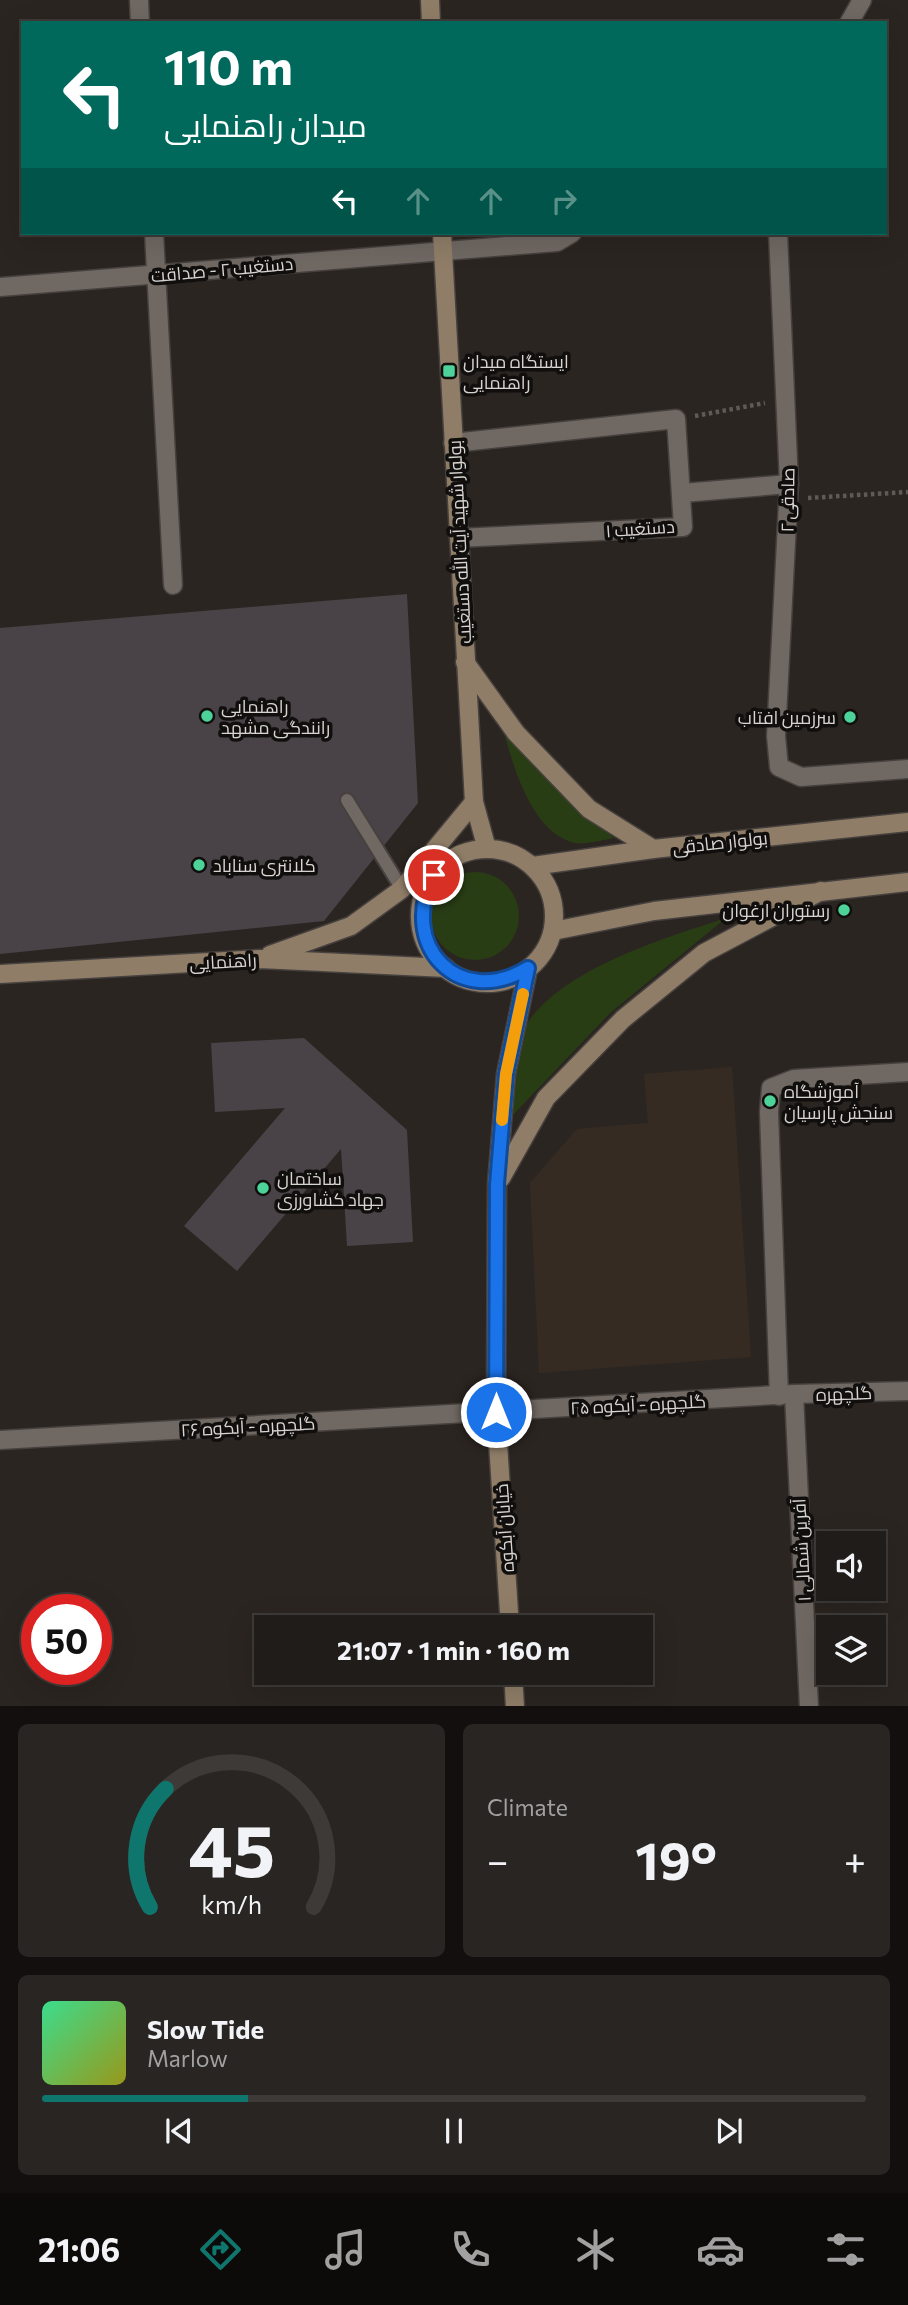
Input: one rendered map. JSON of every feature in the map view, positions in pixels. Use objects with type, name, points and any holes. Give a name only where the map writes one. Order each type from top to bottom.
[{"type":"main road","points":[[430,0],[431,21]]},
{"type":"main road","name":"بولوار شهید آیت الله دستغیب","points":[[442,235],[474,802],[487,849]]},
{"type":"main road","points":[[465,662],[516,733],[589,809],[653,849]]},
{"type":"main road","points":[[260,959],[351,926],[402,889],[474,802]]},
{"type":"main road","name":"بولوار صادقی","points":[[533,866],[653,849],[908,822]]},
{"type":"main road","points":[[487,849],[519,856],[533,866],[551,896],[553,931],[544,952],[528,968],[509,980],[487,984],[465,979],[446,968],[432,953],[423,934],[420,914],[424,894],[434,875],[449,861],[467,852],[487,849]]},
{"type":"main road","points":[[553,931],[654,911],[908,883]]},
{"type":"main road","points":[[497,1184],[546,1098],[623,1018],[704,953],[821,891]]},
{"type":"main road","name":"راهنمایی","points":[[0,974],[260,959],[446,968]]},
{"type":"main road","name":"خیابان آبکوه","points":[[509,1615],[496,1412],[497,1184],[506,1074],[528,968]]},
{"type":"main road","points":[[514,1685],[515,1706]]},
{"type":"street","points":[[139,0],[140,21]]},
{"type":"street","points":[[850,21],[862,0]]},
{"type":"street","points":[[154,235],[173,585]]},
{"type":"street","name":"دستغیب ۲ - صداقت","points":[[0,287],[557,242],[569,235]]},
{"type":"street","name":"صادقی ۲","points":[[778,235],[789,492],[776,736],[779,767],[801,777],[908,769]]},
{"type":"street","points":[[453,443],[676,419],[683,493]]},
{"type":"street","name":"دستغیب ۱","points":[[459,538],[683,527],[683,493],[789,492]]},
{"type":"street","name":"آفرين شمالى ١","points":[[809,1706],[769,1125],[771,1088],[794,1079],[908,1072]]},
{"type":"street","name":"گلچهره","points":[[787,1395],[908,1391]]},
{"type":"street","name":"گلچهره - آبکوه ۲۵","points":[[496,1412],[787,1395]]},
{"type":"street","name":"گلچهره - آبکوه ۲۶","points":[[0,1440],[496,1412]]},
{"type":"lane","points":[[347,800],[402,889]]},
{"type":"path","points":[[676,419],[787,399]]},
{"type":"path","points":[[789,492],[908,492]]},
{"type":"shaded area","points":[[732,1067],[751,1357],[539,1373],[530,1183],[577,1129],[648,1123],[644,1074]]},
{"type":"green space","points":[[504,733],[564,796],[614,838],[586,843],[571,842],[557,835],[545,824],[526,796]]},
{"type":"green space","points":[[475,872],[492,876],[506,885],[515,899],[519,916],[515,933],[506,947],[492,956],[475,960],[458,956],[444,947],[435,933],[431,916],[435,899],[444,885],[458,876]]},
{"type":"green space","points":[[726,918],[610,1013],[509,1119],[523,1032],[543,1005],[589,971],[674,935]]},
{"type":"building","name":"راهنمایی رانندگی مشهد","points":[[407,594],[418,803],[324,921],[0,954],[0,628]]},
{"type":"building","name":"ساختمان جهاد کشاورزی","points":[[304,1038],[407,1130],[413,1242],[347,1246],[341,1149],[237,1271],[184,1226],[285,1108],[215,1112],[211,1043]]},
{"type":"slow traffic","points":[[502,1120],[506,1074],[523,994]]},
{"type":"place","name":"ایستگاه میدان راهنمایی","points":[[449,371]]},
{"type":"place","name":"راهنمایی رانندگی مشهد","points":[[207,716]]},
{"type":"place","name":"سرزمین افتاب","points":[[850,717]]},
{"type":"place","name":"کلانتری سناباد","points":[[199,865]]},
{"type":"place","name":"رستوران ارغوان","points":[[844,910]]},
{"type":"place","name":"آموزشگاه سنجش پارسیان","points":[[770,1101]]},
{"type":"place","name":"ساختمان جهاد کشاورزی","points":[[263,1188]]},
{"type":"route","points":[[434,875],[424,894],[420,914],[423,934],[432,953],[446,968],[465,979],[487,984],[509,980],[528,968],[506,1074],[497,1184],[496,1412]]}]
